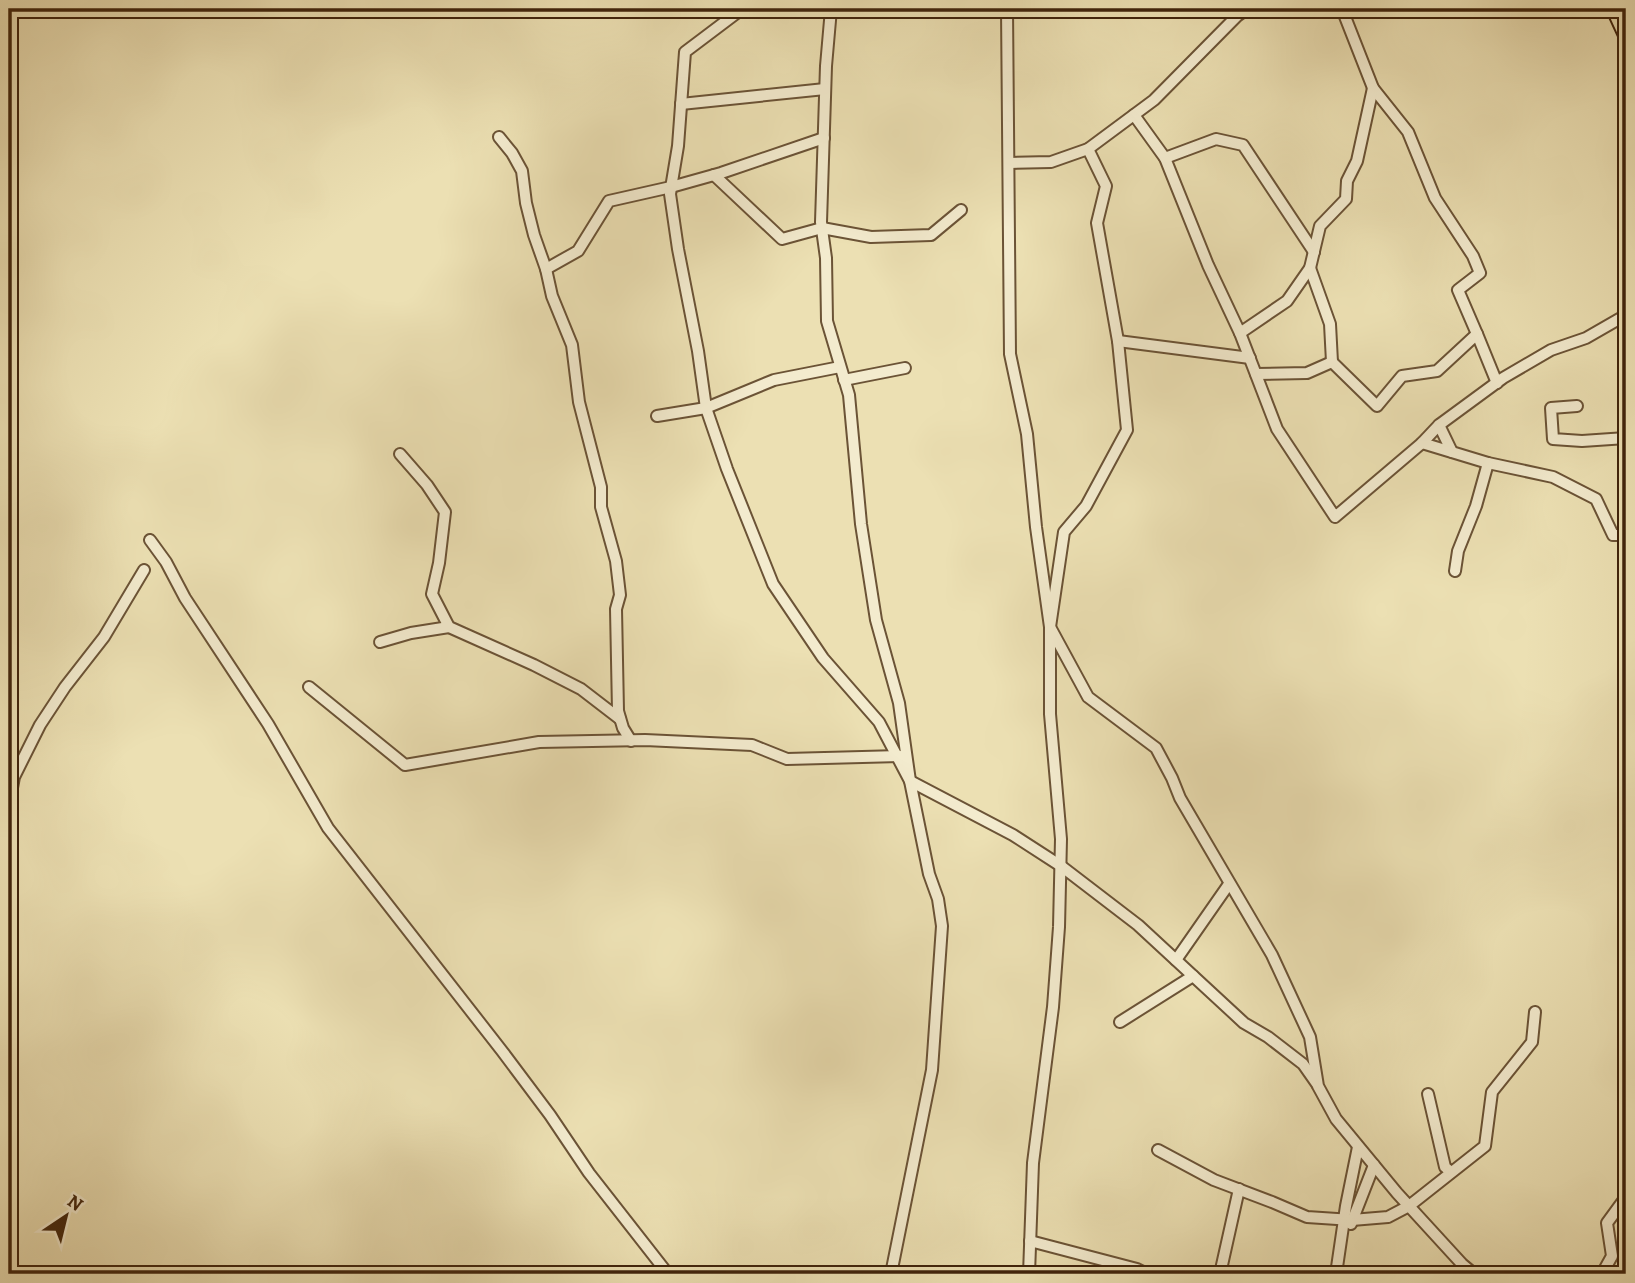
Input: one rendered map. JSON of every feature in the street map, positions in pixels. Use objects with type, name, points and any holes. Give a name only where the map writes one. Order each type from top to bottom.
[{"type":"main road","points":[[1614,9],[1626,35]]},
{"type":"street","points":[[742,9],[685,52],[678,146],[670,194],[706,408],[773,584],[823,658],[879,722],[902,756]]},
{"type":"street","points":[[831,9],[825,89],[822,228],[826,258],[827,321],[849,395],[861,524],[876,620],[899,703],[902,756],[910,781],[929,874],[938,899],[942,926],[932,1070],[891,1274]]},
{"type":"street","points":[[1007,9],[1010,354],[1027,434],[1049,627],[1050,714],[1061,839],[1059,928],[1053,1007],[1033,1163],[1029,1274]]},
{"type":"street","points":[[1342,9],[1373,88],[1408,132],[1435,198],[1473,256],[1480,273],[1458,290],[1497,383]]},
{"type":"street","points":[[1009,163],[1051,162],[1088,149],[1154,100],[1242,11]]},
{"type":"street","points":[[1240,333],[1287,301],[1310,268],[1320,226],[1346,199],[1347,181],[1357,161],[1373,88]]},
{"type":"street","points":[[681,104],[825,89]]},
{"type":"street","points":[[1134,115],[1165,158],[1208,265],[1240,333],[1277,429],[1335,517],[1422,443],[1439,425],[1497,383],[1551,350],[1586,338],[1626,315]]},
{"type":"street","points":[[499,137],[522,171],[529,214],[552,296],[572,345],[579,402],[601,487],[601,507],[615,561],[620,596],[616,609],[618,711],[631,741]]},
{"type":"street","points":[[546,269],[578,251],[609,201],[714,175],[824,138]]},
{"type":"street","points":[[1165,158],[1216,139],[1243,145],[1314,252]]},
{"type":"street","points":[[1088,149],[1106,186],[1097,223],[1118,341],[1127,430],[1086,506],[1065,532],[1049,627],[1088,697],[1156,748],[1180,798],[1272,955],[1310,1037],[1318,1086]]},
{"type":"street","points":[[714,175],[782,239],[822,228],[871,237],[930,234],[961,210]]},
{"type":"street","points":[[1310,268],[1330,324],[1332,362],[1377,405],[1402,376],[1437,371],[1478,334]]},
{"type":"street","points":[[1118,341],[1250,358]]},
{"type":"street","points":[[1256,374],[1307,373],[1332,362]]},
{"type":"street","points":[[657,415],[706,408],[774,380],[840,367]]},
{"type":"street","points":[[844,380],[905,368]]},
{"type":"street","points":[[1577,406],[1551,408],[1553,439],[1582,441],[1626,438]]},
{"type":"street","points":[[1439,425],[1452,452]]},
{"type":"street","points":[[1422,443],[1488,463],[1553,477],[1596,499],[1613,535],[1626,535]]},
{"type":"street","points":[[400,454],[427,485],[445,512],[432,594],[449,627]]},
{"type":"street","points":[[1455,572],[1458,551],[1476,506],[1488,463]]},
{"type":"street","points":[[150,540],[268,724],[327,828],[502,1051],[589,1173],[668,1274]]},
{"type":"street","points":[[9,804],[14,777],[40,725],[65,687],[104,637],[144,570]]},
{"type":"street","points":[[380,642],[449,627],[534,665],[581,690],[620,719]]},
{"type":"street","points":[[309,687],[405,765],[539,742],[645,740],[752,745],[787,759],[902,756]]},
{"type":"street","points":[[910,781],[1013,835],[1061,866],[1138,925],[1244,1024],[1268,1037],[1303,1063],[1336,1119],[1409,1206],[1474,1274]]},
{"type":"street","points":[[1176,960],[1229,884]]},
{"type":"street","points":[[1120,1022],[1193,976]]},
{"type":"street","points":[[1158,1150],[1214,1180],[1307,1217],[1348,1220],[1388,1217],[1409,1206],[1485,1146],[1492,1092],[1532,1042],[1535,1012]]},
{"type":"street","points":[[1428,1094],[1446,1167],[1451,1172]]},
{"type":"street","points":[[1341,1274],[1359,1147]]},
{"type":"street","points":[[1336,1274],[1348,1220],[1374,1165]]},
{"type":"street","points":[[1220,1274],[1239,1189]]},
{"type":"street","points":[[1602,1274],[1612,1256],[1607,1223],[1626,1197]]},
{"type":"street","points":[[1030,1241],[1147,1274]]}]
